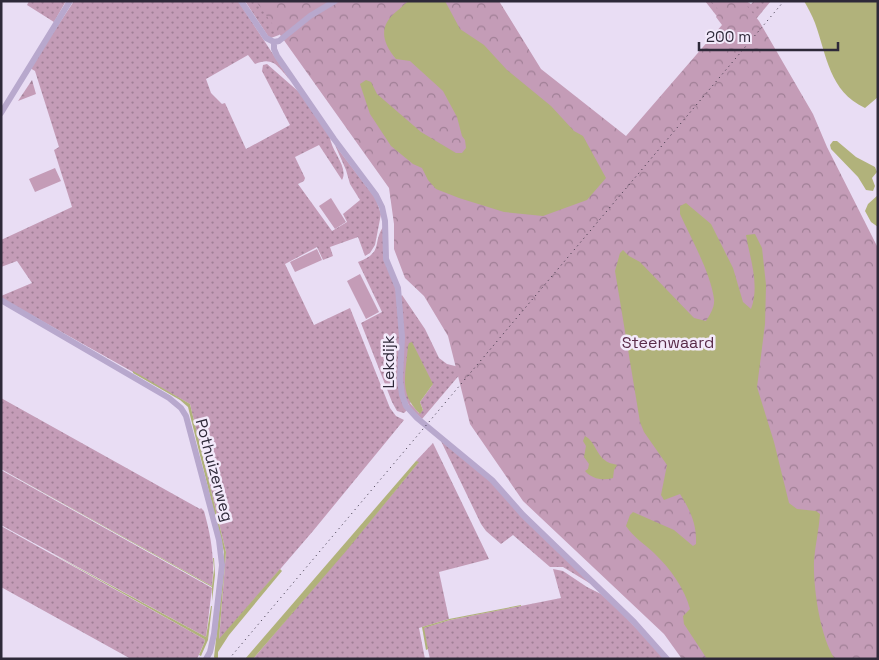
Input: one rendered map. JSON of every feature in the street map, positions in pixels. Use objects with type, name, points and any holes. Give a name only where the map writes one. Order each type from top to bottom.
[{"type":"street","points":[[1,112],[70,1]]},
{"type":"street","name":"Lekdijk","points":[[241,1],[266,38],[274,42],[277,56],[376,195],[382,207],[385,221],[386,259],[398,288],[402,337],[400,380],[406,406],[497,484],[523,515],[634,622],[667,659]]},
{"type":"street","points":[[274,42],[279,41],[310,16],[336,1]]},
{"type":"street","name":"Pothuizerweg","points":[[1,300],[169,398],[181,408],[186,416],[219,540],[222,565],[214,634],[210,652],[206,659]]},
{"type":"green space","points":[[29,1],[66,1],[54,22],[27,5]]},
{"type":"green space","points":[[74,1],[238,1],[290,80],[275,64],[267,61],[255,64],[248,55],[206,79],[211,93],[222,104],[225,103],[246,149],[290,125],[262,71],[263,65],[267,64],[299,92],[330,137],[333,148],[342,164],[344,175],[342,180],[319,145],[295,157],[305,178],[304,181],[298,184],[332,231],[347,222],[343,214],[360,200],[350,184],[335,145],[376,199],[381,214],[375,245],[370,253],[365,256],[358,237],[330,247],[333,256],[323,260],[317,247],[285,264],[314,325],[350,308],[390,408],[396,416],[404,420],[313,531],[219,640],[226,552],[190,404],[1,298],[1,296],[32,283],[17,261],[1,267],[1,240],[72,207],[54,150],[59,147],[35,71],[30,68]]},
{"type":"green space","points":[[245,1],[327,1],[304,15],[279,35],[271,38]]},
{"type":"green space","name":"Steenwaard","points":[[256,1],[499,1],[541,69],[626,136],[722,25],[716,17],[720,12],[711,1],[743,1],[759,21],[813,114],[827,147],[878,248],[878,659],[682,659],[664,634],[523,501],[470,424],[448,336],[424,296],[405,278],[394,249],[394,224],[389,188]]},
{"type":"green space","points":[[705,1],[746,1],[751,4],[754,1],[771,1],[737,42]]},
{"type":"green space","points":[[32,80],[36,94],[18,101]]},
{"type":"green space","points":[[55,168],[61,181],[35,192],[29,179]]},
{"type":"green space","points":[[331,198],[346,222],[335,229],[319,206]]},
{"type":"green space","points":[[383,227],[383,251],[395,283],[400,327],[398,380],[407,410],[404,413],[397,411],[392,402],[361,323],[382,312],[358,262],[371,255],[374,251]]},
{"type":"green space","points":[[317,249],[322,260],[295,272],[290,262]]},
{"type":"green space","points":[[360,274],[379,312],[366,319],[347,281]]},
{"type":"green space","points":[[401,296],[425,329],[439,358],[447,364],[463,368],[467,366],[422,419],[411,409],[403,394]],"holes":[[[433,384],[420,402],[423,410],[419,413],[410,403]]]},
{"type":"green space","points":[[1,398],[201,508],[204,511],[209,529],[212,548],[212,586],[1,469]]},
{"type":"green space","points":[[440,439],[491,482],[591,584],[563,567],[550,567],[513,535],[501,544],[486,531]]},
{"type":"green space","points":[[433,443],[489,559],[439,572],[449,619],[419,628],[425,659],[253,659],[362,531],[418,463],[416,461]]},
{"type":"green space","points":[[1,470],[212,588],[206,637],[1,525]]},
{"type":"green space","points":[[1,526],[204,639],[205,641],[197,659],[131,659],[1,587]]},
{"type":"green space","points":[[553,569],[563,571],[601,594],[620,611],[665,659],[430,659],[423,628],[450,620],[561,598]]},
{"type":"shaded area","points":[[409,1],[445,1],[460,29],[484,45],[507,70],[551,106],[574,131],[583,136],[606,178],[587,200],[543,216],[504,212],[436,189],[428,180],[422,168],[413,164],[391,146],[370,114],[360,84],[366,80],[371,82],[377,94],[421,132],[456,153],[462,153],[466,148],[457,117],[443,91],[410,61],[396,59],[391,53],[384,34],[387,22]]},
{"type":"shaded area","points":[[804,1],[878,1],[878,97],[865,108],[853,101],[837,82],[831,71],[814,20]]},
{"type":"shaded area","points":[[833,141],[837,141],[856,157],[875,167],[877,172],[872,178],[875,186],[873,191],[866,190],[858,177],[831,149],[830,145]]},
{"type":"shaded area","points":[[878,195],[878,227],[871,222],[865,211],[868,204]]},
{"type":"shaded area","points":[[686,203],[711,224],[733,268],[743,302],[751,309],[755,291],[746,235],[755,234],[762,248],[766,285],[765,324],[757,387],[774,442],[789,503],[797,509],[816,511],[820,514],[814,561],[815,584],[818,612],[825,638],[835,659],[707,659],[684,624],[683,616],[690,609],[681,586],[660,559],[626,526],[633,512],[674,530],[693,546],[696,544],[692,518],[680,494],[664,500],[661,495],[667,465],[644,432],[640,422],[615,271],[620,253],[623,250],[640,262],[694,318],[706,321],[711,314],[714,299],[705,267],[680,214],[680,206]]},
{"type":"shaded area","points":[[412,342],[433,384],[420,402],[423,410],[420,414],[409,398],[405,383],[408,346]]},
{"type":"shaded area","points":[[133,371],[190,404],[226,552],[219,639],[280,569],[282,571],[229,635],[218,652],[218,659],[214,657],[224,552],[188,407],[180,400],[133,373]]},
{"type":"shaded area","points":[[585,436],[603,458],[617,465],[613,478],[598,479],[585,471],[588,469],[589,464],[584,457],[586,446],[583,441]]},
{"type":"shaded area","points":[[416,461],[419,462],[347,550],[253,659],[245,659]]},
{"type":"shaded area","points":[[1,469],[212,586],[214,558],[215,575],[212,601],[212,587]]},
{"type":"shaded area","points":[[51,553],[206,637],[212,606],[208,640],[201,656],[199,655],[205,641],[204,639]]},
{"type":"shaded area","points":[[521,605],[450,620],[424,628],[428,649],[426,650],[422,627],[449,619]]},
{"type":"railway","points":[[229,659],[784,1]]}]
